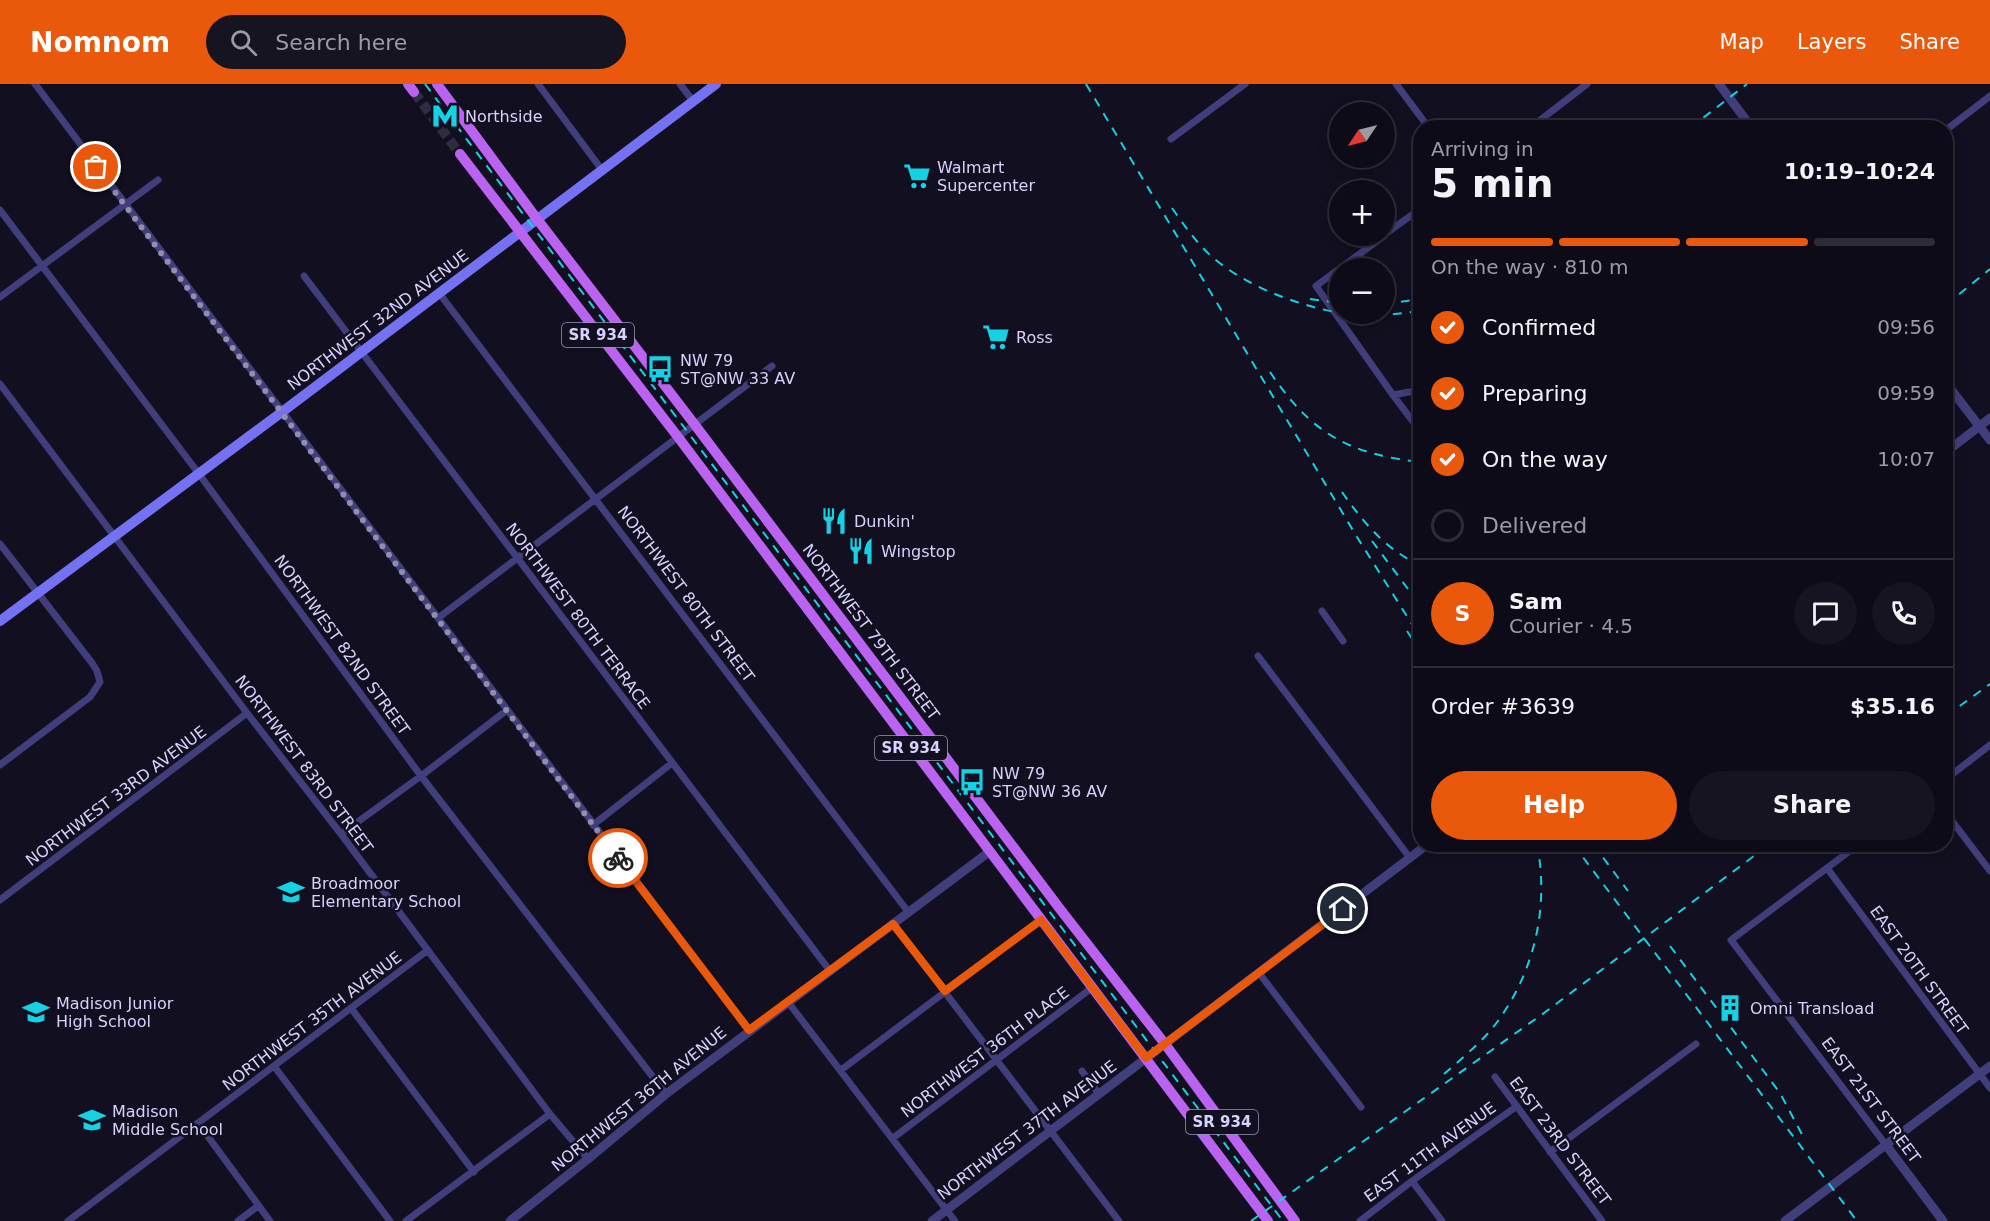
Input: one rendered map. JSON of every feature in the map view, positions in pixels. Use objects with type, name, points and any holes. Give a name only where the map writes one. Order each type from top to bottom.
[{"type":"main road","name":"NORTHWEST 79TH STREET","points":[[437,84],[1066,917],[1165,1044],[1295,1221]]},
{"type":"main road","name":"NORTHWEST 32ND AVENUE","points":[[0,621],[282,412],[716,84]]},
{"type":"main road","name":"SR 934","points":[[460,154],[678,437],[1265,1217]]},
{"type":"street","points":[[35,84],[749,1030]]},
{"type":"street","points":[[538,84],[602,170]]},
{"type":"street","points":[[680,84],[693,101]]},
{"type":"street","points":[[1171,139],[1245,84]]},
{"type":"street","points":[[1396,84],[1423,120]]},
{"type":"street","points":[[1540,120],[1587,84]]},
{"type":"street","points":[[1719,84],[1746,120]]},
{"type":"street","points":[[1953,125],[1990,96]]},
{"type":"street","points":[[0,297],[158,180]]},
{"type":"street","name":"NORTHWEST 82ND STREET","points":[[0,210],[199,474],[421,776],[666,1094]]},
{"type":"street","points":[[1395,227],[1413,214]]},
{"type":"street","points":[[1369,246],[1316,286],[1413,421]]},
{"type":"street","name":"NORTHWEST 80TH TERRACE","points":[[304,276],[830,971]]},
{"type":"street","name":"NORTHWEST 80TH STREET","points":[[439,293],[909,913]]},
{"type":"street","points":[[438,618],[772,366]]},
{"type":"street","name":"NORTHWEST 83RD STREET","points":[[0,384],[550,1114],[588,1159]]},
{"type":"street","points":[[1393,395],[1413,391]]},
{"type":"street","points":[[1953,392],[1990,440]]},
{"type":"street","points":[[1953,446],[1990,418]]},
{"type":"street","points":[[0,544],[92,663],[100,682],[90,698],[0,765]]},
{"type":"street","points":[[1322,611],[1343,641]]},
{"type":"street","points":[[1258,656],[1410,858]]},
{"type":"street","points":[[341,834],[507,710]]},
{"type":"street","name":"NORTHWEST 33RD AVENUE","points":[[0,900],[248,713]]},
{"type":"street","points":[[1953,774],[1990,745]]},
{"type":"street","points":[[593,825],[672,762]]},
{"type":"street","points":[[1953,822],[1990,871]]},
{"type":"street","name":"NORTHWEST 36TH AVENUE","points":[[510,1221],[666,1094],[749,1030],[990,852]]},
{"type":"street","name":"NORTHWEST 37TH AVENUE","points":[[932,1221],[1418,852]]},
{"type":"street","points":[[1827,868],[1848,852]]},
{"type":"street","name":"EAST 21ST STREET","points":[[1827,868],[1731,940],[1943,1221]]},
{"type":"street","name":"EAST 20TH STREET","points":[[1827,868],[1990,1088]]},
{"type":"street","points":[[841,1070],[1041,920]]},
{"type":"street","points":[[893,924],[1119,1221]]},
{"type":"street","name":"NORTHWEST 35TH AVENUE","points":[[68,1221],[428,951]]},
{"type":"street","points":[[1259,973],[1361,1107]]},
{"type":"street","name":"NORTHWEST 36TH PLACE","points":[[892,1138],[1093,987]]},
{"type":"street","points":[[788,1002],[955,1221]]},
{"type":"street","points":[[351,1008],[474,1172]]},
{"type":"street","points":[[1550,1152],[1696,1044]]},
{"type":"street","points":[[274,1066],[390,1221]]},
{"type":"street","points":[[1785,1221],[1990,1066]]},
{"type":"street","points":[[1082,1071],[1099,1094]]},
{"type":"street","name":"EAST 23RD STREET","points":[[1495,1077],[1602,1221]]},
{"type":"street","name":"EAST 11TH AVENUE","points":[[1360,1221],[1517,1106]]},
{"type":"street","points":[[406,1221],[550,1114]]},
{"type":"street","points":[[198,1123],[270,1221]]},
{"type":"street","points":[[1412,1181],[1442,1221]]},
{"type":"street","points":[[238,1221],[258,1206]]},
{"type":"tunnel","points":[[414,92],[460,154]]},
{"type":"railway","points":[[425,84],[1283,1221]]},
{"type":"railway","points":[[1086,84],[1357,537],[1413,626]]},
{"type":"railway","points":[[1700,120],[1747,84]]},
{"type":"railway","points":[[1172,208],[1205,250],[1238,276],[1288,299],[1329,310]]},
{"type":"railway","points":[[1953,299],[1990,269]]},
{"type":"railway","points":[[1310,299],[1329,302]]},
{"type":"railway","points":[[1395,302],[1413,300]]},
{"type":"railway","points":[[1395,314],[1413,312]]},
{"type":"railway","points":[[1270,372],[1301,411],[1333,437],[1372,453],[1413,461]]},
{"type":"railway","points":[[1342,492],[1376,534],[1413,562]]},
{"type":"railway","points":[[1372,541],[1413,596]]},
{"type":"railway","points":[[1407,631],[1413,640]]},
{"type":"railway","points":[[1953,711],[1990,684]]},
{"type":"railway","points":[[1444,1074],[1491,1030],[1506,1010],[1518,988],[1535,942],[1539,918],[1541,894],[1538,852]]},
{"type":"railway","points":[[1579,852],[1857,1221]]},
{"type":"railway","points":[[1599,852],[1628,891]]},
{"type":"railway","points":[[1251,1221],[1544,1013],[1759,852]]},
{"type":"railway","points":[[1670,946],[1780,1093],[1805,1140]]},
{"type":"way so far","points":[[96,167],[618,858]]},
{"type":"place","name":"Northside","points":[[445,116]]},
{"type":"place","name":"Walmart Supercenter","points":[[917,176]]},
{"type":"place","name":"Ross","points":[[996,337]]},
{"type":"place","name":"NW 79 ST@NW 33 AV","points":[[660,369]]},
{"type":"place","name":"Dunkin'","points":[[834,521]]},
{"type":"place","name":"Wingstop","points":[[861,551]]},
{"type":"place","name":"NW 79 ST@NW 36 AV","points":[[972,782]]},
{"type":"place","name":"Broadmoor Elementary School","points":[[291,892]]},
{"type":"place","name":"Omni Transload","points":[[1730,1008]]},
{"type":"place","name":"Madison Junior High School","points":[[36,1012]]},
{"type":"place","name":"Madison Middle School","points":[[92,1120]]},
{"type":"route","points":[[618,858],[749,1030],[893,924],[945,991],[1041,920],[1146,1058],[1343,909]]}]
